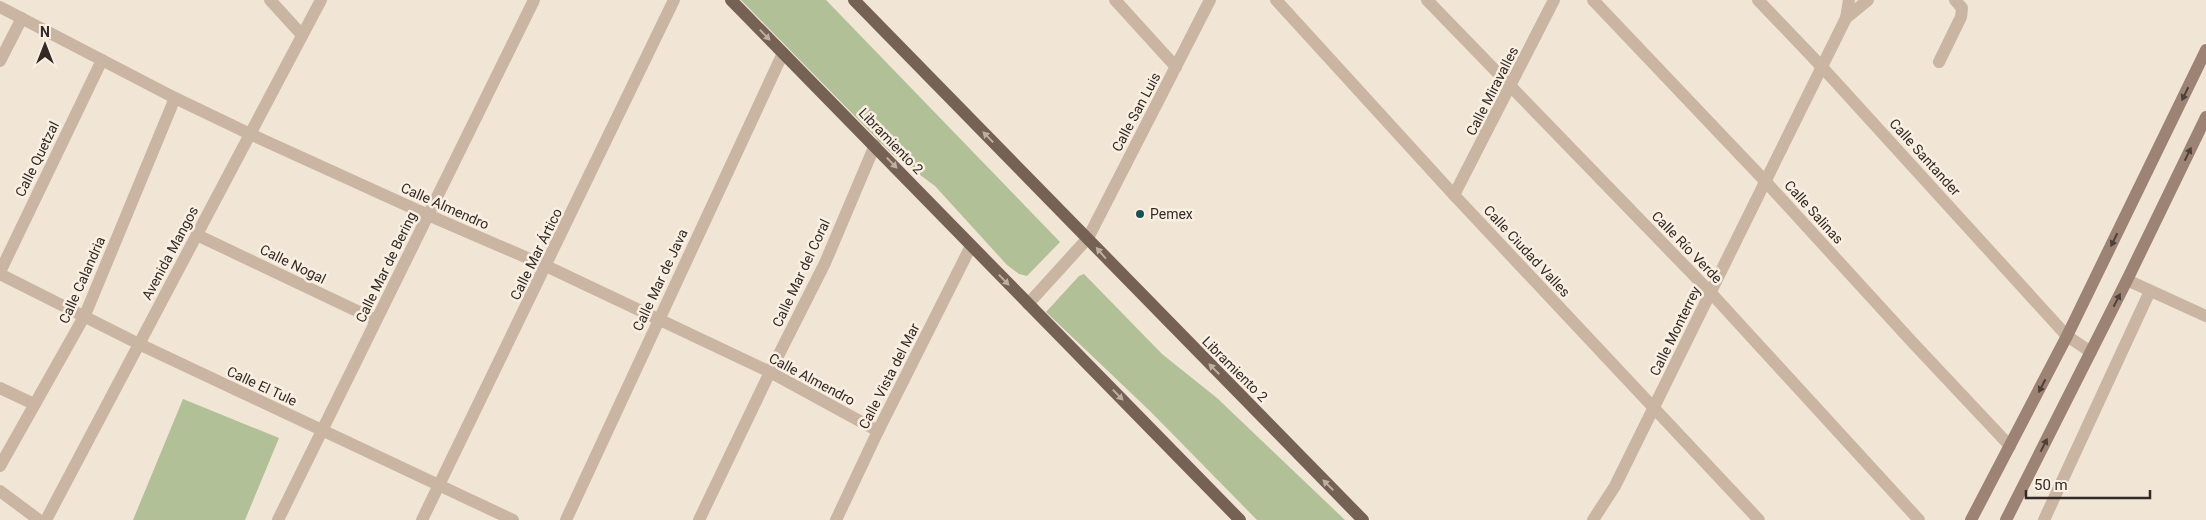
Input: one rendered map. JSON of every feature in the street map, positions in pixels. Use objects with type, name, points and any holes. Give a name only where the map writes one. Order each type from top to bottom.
[{"type":"main road","name":"Libramiento 2","points":[[731,0],[1240,520]]},
{"type":"main road","name":"Libramiento 2","points":[[854,0],[1363,520]]},
{"type":"main road","points":[[1971,520],[2067,336],[2206,50]]},
{"type":"main road","points":[[2006,520],[2127,280],[2206,116]]},
{"type":"street","points":[[270,0],[302,35]]},
{"type":"street","name":"Avenida Mangos","points":[[46,520],[321,0]]},
{"type":"street","name":"Calle Mar de Bering","points":[[278,520],[534,0]]},
{"type":"street","name":"Calle Mar Ártico","points":[[422,520],[674,0]]},
{"type":"street","points":[[1115,0],[1176,67]]},
{"type":"street","name":"Calle San Luis","points":[[1088,238],[1210,0]]},
{"type":"street","name":"Calle Ciudad Valles","points":[[1276,0],[1454,195],[1759,520]]},
{"type":"street","name":"Calle Río Verde","points":[[1426,0],[1710,293],[1920,520]]},
{"type":"street","name":"Calle Miravalles","points":[[1454,195],[1554,0]]},
{"type":"street","name":"Calle Salinas","points":[[1593,0],[1765,181],[2010,446]]},
{"type":"street","name":"Calle Santander","points":[[1758,0],[1822,67],[2067,336],[2091,352]]},
{"type":"street","name":"Calle Monterrey","points":[[1592,520],[1615,486],[1822,67],[1846,18],[1848,0]]},
{"type":"street","name":"Calle Monterrey","points":[[1846,18],[1868,0]]},
{"type":"street","points":[[1939,62],[1961,17],[1962,8],[1955,0]]},
{"type":"street","name":"Calle Almendro","points":[[0,7],[175,98],[250,134],[428,216],[546,266],[770,372],[878,431]]},
{"type":"street","points":[[0,61],[22,18]]},
{"type":"street","name":"Calle Mar de Java","points":[[566,520],[783,53]]},
{"type":"street","name":"Calle Quetzal","points":[[0,273],[102,60]]},
{"type":"street","name":"Calle Calandria","points":[[0,466],[84,315],[175,98]]},
{"type":"street","name":"Calle Mar del Coral","points":[[699,520],[825,263],[875,145]]},
{"type":"street","name":"Calle Nogal","points":[[197,235],[376,320]]},
{"type":"street","points":[[1028,304],[1088,238]]},
{"type":"street","name":"Calle Vista del Mar","points":[[836,520],[878,431],[972,246]]},
{"type":"street","name":"Calle El Tule","points":[[0,273],[139,344],[514,520]]},
{"type":"street","points":[[2127,280],[2206,316]]},
{"type":"street","points":[[2044,520],[2150,291]]},
{"type":"street","points":[[0,388],[34,404]]},
{"type":"street","points":[[0,491],[39,520]]},
{"type":"green space","points":[[741,0],[826,0],[1060,242],[1027,276],[1019,274],[1007,265],[935,186],[892,154]]},
{"type":"green space","points":[[1084,274],[1162,354],[1217,398],[1345,520],[1257,520],[1151,412],[1046,312],[1079,276]]},
{"type":"green space","points":[[183,399],[279,438],[245,520],[133,520]]},
{"type":"place","name":"Pemex","points":[[1140,214]]}]
